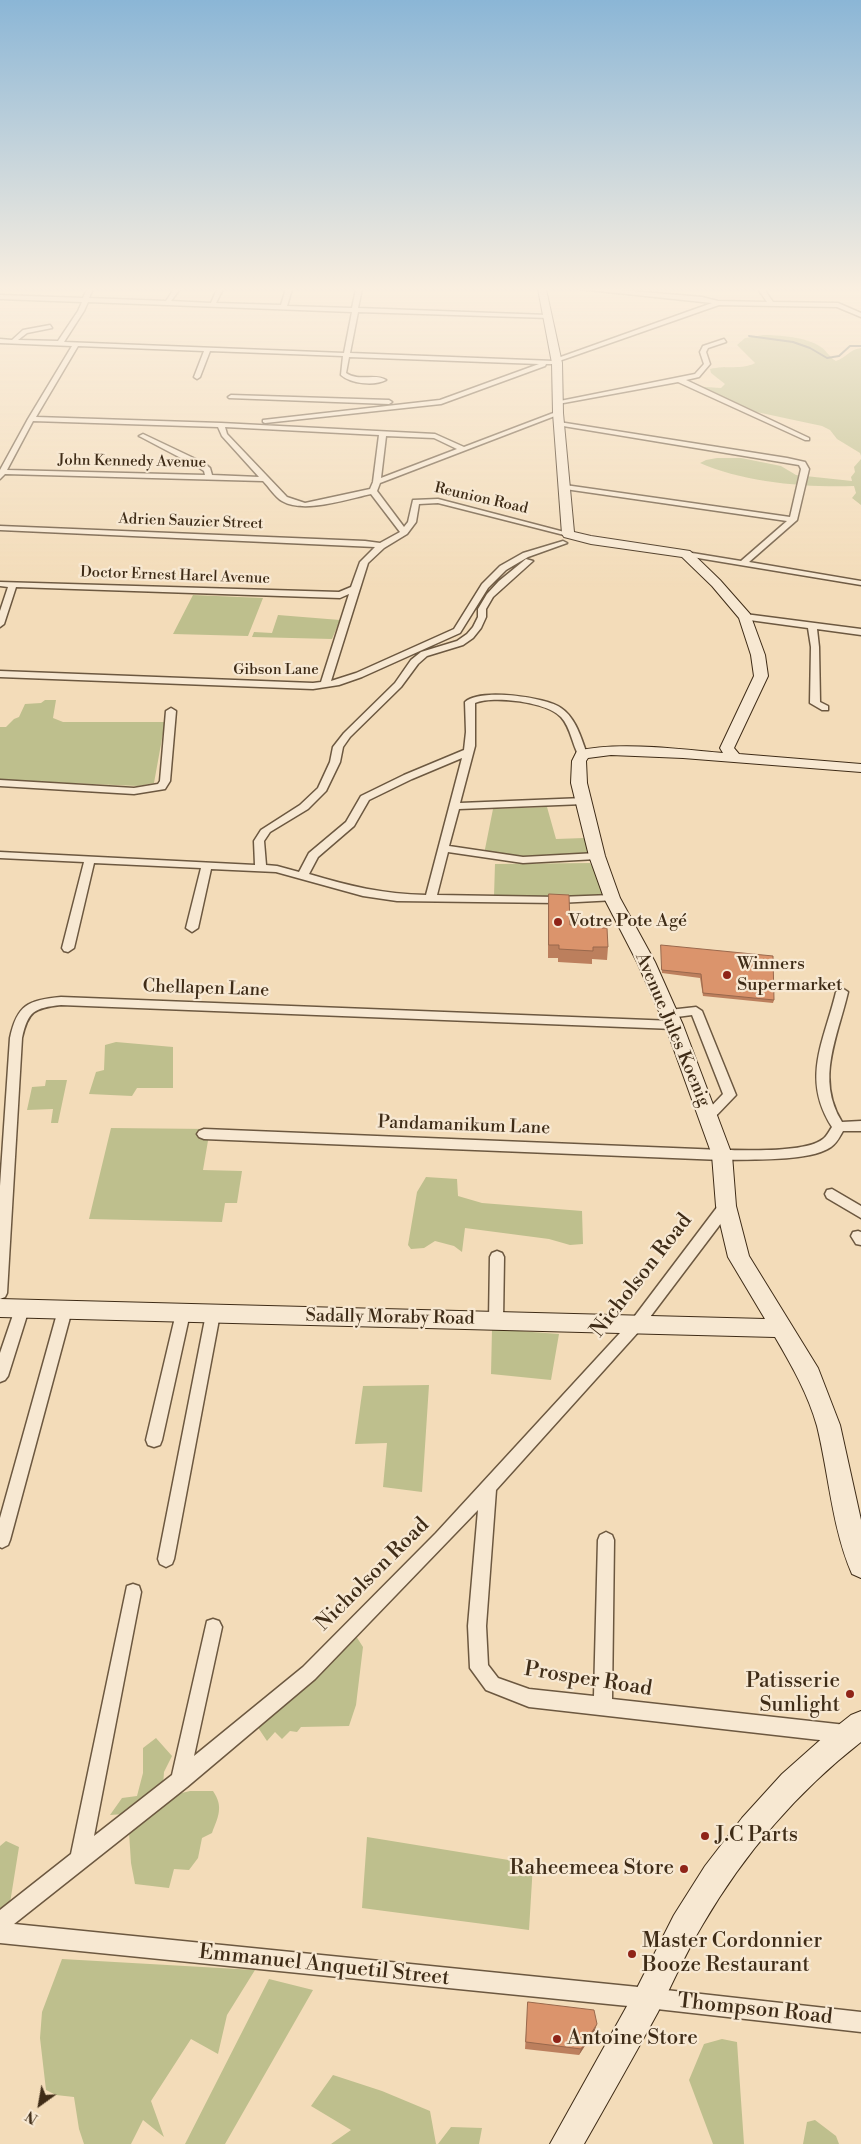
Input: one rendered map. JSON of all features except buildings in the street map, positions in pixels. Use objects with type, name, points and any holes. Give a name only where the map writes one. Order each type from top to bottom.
[{"type":"street","points":[[1,474],[49,389]]},
{"type":"street","points":[[223,426],[431,404],[475,389]]},
{"type":"street","points":[[557,389],[569,538]]},
{"type":"street","points":[[377,482],[558,413],[647,389]]},
{"type":"street","points":[[699,389],[807,439]]},
{"type":"street","points":[[231,397],[431,404]]},
{"type":"street","points":[[558,413],[802,464],[805,469],[794,520],[742,564]]},
{"type":"street","points":[[31,419],[435,436],[463,448]]},
{"type":"street","points":[[223,426],[224,435],[264,479],[284,499],[296,504],[314,504],[372,491],[377,482],[383,433]]},
{"type":"street","points":[[143,436],[201,465],[207,470],[209,478]]},
{"type":"street","name":"John Kennedy Avenue","points":[[1,474],[264,479]]},
{"type":"street","points":[[566,486],[794,520]]},
{"type":"street","points":[[324,684],[352,590],[364,562],[381,546],[404,532],[372,491]]},
{"type":"street","name":"Reunion Road","points":[[404,532],[412,522],[416,502],[430,500],[569,538]]},
{"type":"street","name":"Adrien Sauzier Street","points":[[0,528],[366,543],[381,546]]},
{"type":"street","points":[[261,867],[259,841],[266,830],[304,807],[322,789],[336,762],[338,746],[351,730],[398,685],[424,654],[460,642],[470,636],[477,628],[482,617],[482,609],[490,596],[513,573],[569,538],[686,554],[861,583]]},
{"type":"street","name":"Gibson Lane","points":[[0,674],[313,686],[324,684],[359,675],[457,630],[487,583],[506,568],[535,550],[569,538]]},
{"type":"street","points":[[686,554],[716,583],[745,617],[758,655],[761,676],[724,754]]},
{"type":"street","name":"Doctor Ernest Harel Avenue","points":[[0,584],[330,596],[352,590]]},
{"type":"street","points":[[0,624],[13,584]]},
{"type":"street","points":[[745,617],[861,632]]},
{"type":"street","points":[[812,626],[815,703],[824,708]]},
{"type":"street","points":[[430,899],[468,752],[471,732],[470,702],[480,696],[491,696],[552,706],[560,710],[574,730],[582,754],[604,751],[724,754],[861,768]]},
{"type":"street","points":[[0,783],[134,791],[161,787],[166,781],[172,712]]},
{"type":"street","points":[[303,875],[313,855],[350,824],[365,798],[408,777],[468,752]]},
{"type":"street","name":"Avenue Jules Koenig","points":[[582,754],[578,768],[596,856],[612,898],[646,962],[671,1019],[722,1155],[726,1206],[739,1257],[810,1375],[819,1399],[830,1434],[853,1540],[861,1566]]},
{"type":"street","points":[[454,806],[584,801]]},
{"type":"street","points":[[444,848],[524,860],[596,856]]},
{"type":"street","points":[[0,855],[261,867],[303,875],[363,893],[397,898],[558,900],[612,898]]},
{"type":"street","points":[[68,948],[90,859]]},
{"type":"street","points":[[192,928],[207,864]]},
{"type":"street","points":[[842,992],[839,1010],[825,1052],[823,1079],[826,1106],[839,1127],[848,1125],[861,1126]]},
{"type":"street","name":"Chellapen Lane","points":[[0,1293],[16,1038],[20,1019],[26,1011],[38,1003],[61,1001],[671,1019],[696,1011],[730,1095],[708,1116]]},
{"type":"street","name":"Pandamanikum Lane","points":[[204,1134],[722,1155],[793,1152],[818,1148],[828,1143],[839,1127]]},
{"type":"street","points":[[832,1194],[861,1213]]},
{"type":"street","name":"Nicholson Road","points":[[0,1924],[180,1780],[309,1673],[442,1538],[636,1325],[726,1206]]},
{"type":"street","points":[[496,1321],[497,1257]]},
{"type":"street","name":"Sadally Moraby Road","points":[[0,1308],[781,1328]]},
{"type":"street","points":[[0,1376],[22,1309]]},
{"type":"street","points":[[2,1540],[65,1310]]},
{"type":"street","points":[[154,1440],[183,1313]]},
{"type":"street","points":[[166,1559],[213,1314]]},
{"type":"street","name":"Prosper Road","points":[[488,1488],[477,1626],[479,1668],[492,1684],[528,1698],[603,1707],[855,1730]]},
{"type":"street","points":[[603,1707],[606,1540]]},
{"type":"street","points":[[80,1859],[133,1592]]},
{"type":"street","points":[[180,1780],[213,1627]]},
{"type":"street","points":[[566,2144],[698,1904],[733,1850],[764,1811],[827,1750],[855,1730]]},
{"type":"street","name":"Emmanuel Anquetil Street","points":[[0,1934],[648,1998]]},
{"type":"street","name":"Thompson Road","points":[[648,1998],[861,2022]]},
{"type":"green space","points":[[861,389],[861,456],[860,453],[837,439],[830,430],[822,426],[733,407],[693,390]]},
{"type":"green space","points":[[717,458],[741,458],[781,466],[796,475],[852,481],[851,477],[855,472],[854,467],[861,459],[861,505],[852,498],[856,493],[854,486],[796,485],[755,479],[717,470],[700,463]]},
{"type":"green space","points":[[193,595],[263,598],[248,636],[173,634]]},
{"type":"green space","points":[[278,615],[340,620],[332,639],[252,637],[254,632],[272,633]]},
{"type":"green space","points":[[45,700],[56,700],[53,718],[63,722],[165,722],[154,783],[138,786],[0,780],[0,727],[6,727],[19,717],[25,704],[41,703]]},
{"type":"green space","points":[[547,807],[556,839],[584,838],[589,854],[519,858],[484,854],[493,809]]},
{"type":"green space","points":[[590,863],[600,879],[605,896],[494,896],[495,864]]},
{"type":"green space","points":[[116,1042],[173,1047],[173,1088],[137,1088],[132,1096],[89,1094],[96,1072],[104,1070],[105,1045]]},
{"type":"green space","points":[[46,1080],[67,1080],[58,1123],[51,1123],[53,1109],[27,1110],[32,1087],[45,1086]]},
{"type":"green space","points":[[111,1128],[210,1129],[203,1170],[242,1171],[237,1203],[225,1203],[222,1222],[89,1219]]},
{"type":"green space","points":[[426,1177],[457,1179],[458,1196],[482,1203],[582,1211],[583,1244],[570,1245],[549,1239],[465,1228],[462,1252],[454,1246],[435,1241],[424,1248],[411,1249],[408,1245],[417,1192]]},
{"type":"green space","points":[[492,1329],[559,1334],[551,1380],[491,1374]]},
{"type":"green space","points":[[429,1385],[422,1492],[383,1487],[387,1443],[355,1444],[363,1386]]},
{"type":"green space","points":[[354,1633],[363,1647],[356,1705],[349,1726],[301,1727],[297,1732],[290,1731],[282,1739],[275,1732],[267,1741],[257,1726]]},
{"type":"green space","points":[[156,1738],[172,1756],[164,1772],[163,1786],[124,1814],[110,1815],[122,1798],[137,1796],[143,1773],[143,1748]]},
{"type":"green space","points":[[190,1791],[213,1791],[219,1807],[218,1817],[212,1833],[202,1838],[198,1858],[189,1870],[174,1869],[169,1888],[135,1884],[131,1863],[129,1832],[165,1797]]},
{"type":"green space","points":[[367,1837],[533,1864],[529,1930],[362,1908]]},
{"type":"green space","points":[[6,1841],[19,1847],[10,1903],[0,1912],[0,1846]]},
{"type":"green space","points":[[62,1959],[255,1970],[227,2015],[218,2054],[191,2039],[151,2101],[164,2137],[143,2120],[131,2144],[84,2144],[79,2129],[74,2097],[56,2095],[46,2090],[40,2038],[42,2012]]},
{"type":"green space","points":[[269,1979],[313,1990],[225,2144],[185,2144]]},
{"type":"green space","points":[[722,2039],[737,2042],[744,2144],[713,2144],[689,2080],[704,2044]]},
{"type":"green space","points":[[333,2075],[382,2091],[430,2111],[436,2144],[331,2144],[351,2130],[311,2106]]},
{"type":"green space","points":[[815,2120],[836,2136],[839,2144],[803,2144],[807,2122]]},
{"type":"green space","points":[[451,2127],[482,2128],[479,2144],[438,2144]]},
{"type":"place","name":"Votre Pote Agé","points":[[558,922]]},
{"type":"place","name":"Winners Supermarket","points":[[727,975]]},
{"type":"place","name":"Patisserie Sunlight","points":[[850,1694]]},
{"type":"place","name":"J.C Parts","points":[[705,1836]]},
{"type":"place","name":"Raheemeea Store","points":[[684,1869]]},
{"type":"place","name":"Master Cordonnier Booze Restaurant","points":[[632,1954]]},
{"type":"place","name":"Antoine Store","points":[[557,2039]]}]
